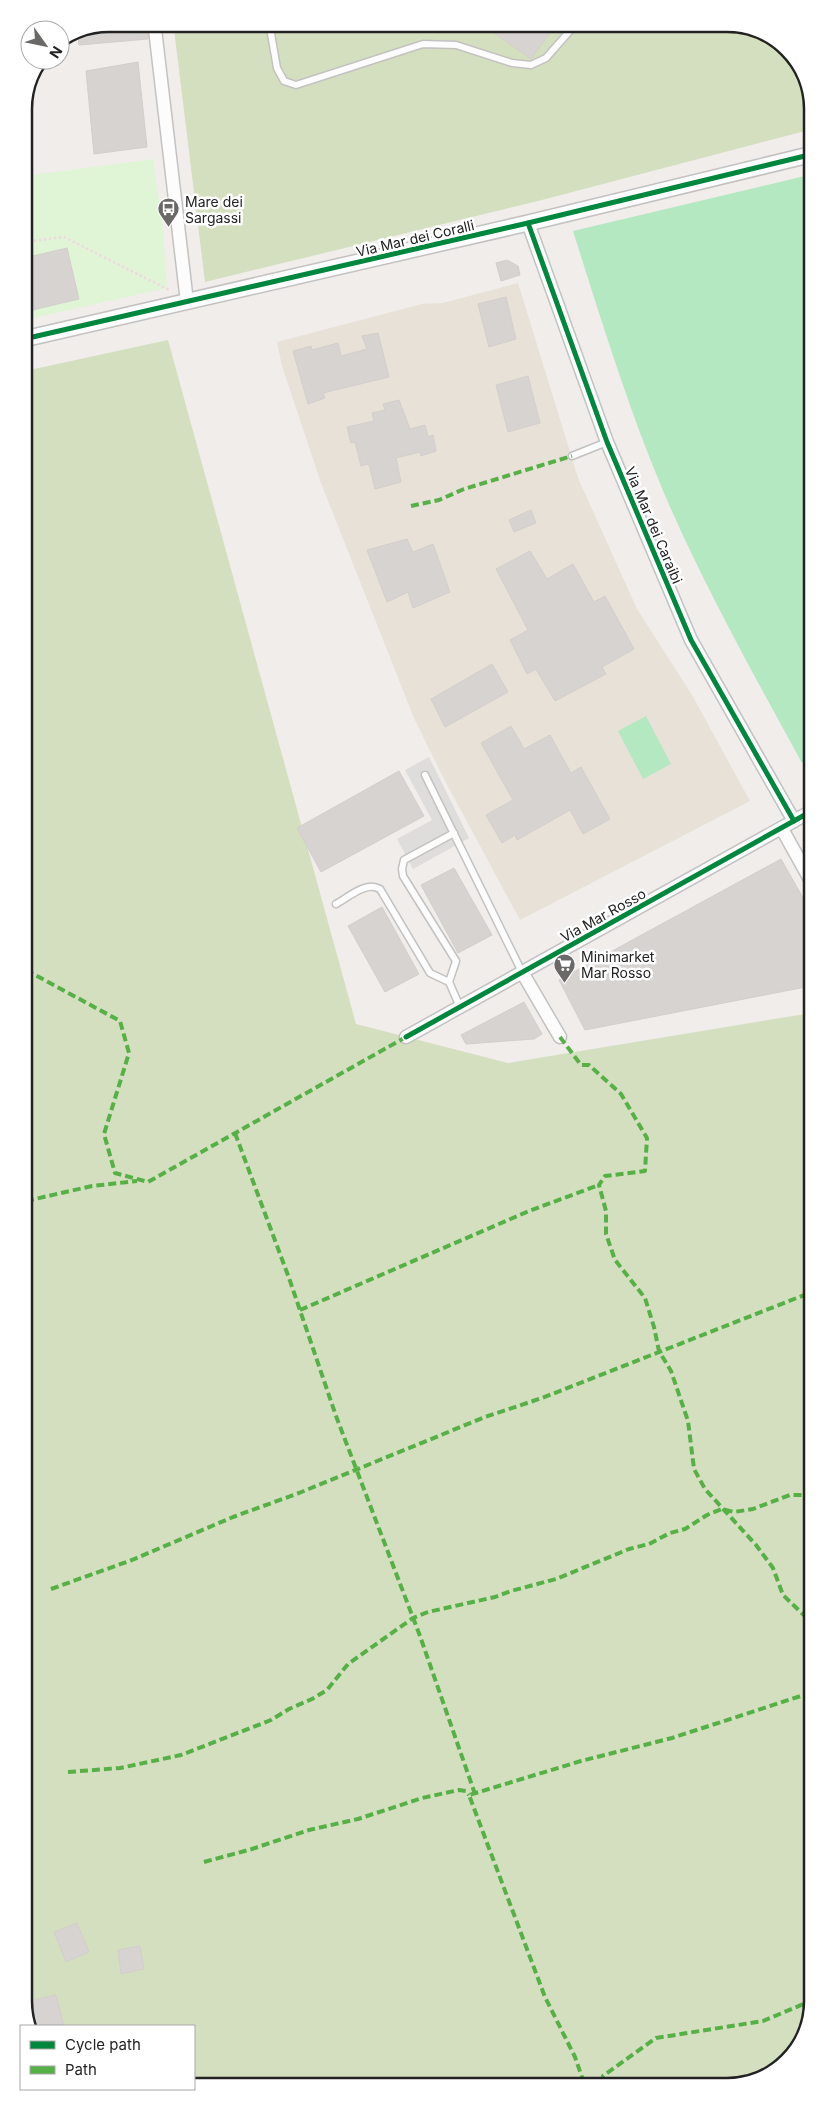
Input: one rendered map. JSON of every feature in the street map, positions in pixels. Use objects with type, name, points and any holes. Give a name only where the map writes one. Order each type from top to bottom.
[{"type":"street","points":[[155,32],[186,300]]},
{"type":"street","name":"Via Mar dei Coralli","points":[[33,337],[186,300],[528,223],[804,156]]},
{"type":"street","name":"Via Mar dei Caraibi","points":[[528,223],[607,442],[696,648],[804,817]]},
{"type":"street","name":"Via Mar Rosso","points":[[406,1037],[782,828],[804,819]]},
{"type":"street","points":[[782,828],[804,868]]},
{"type":"street","points":[[522,972],[560,1037]]},
{"type":"lane","points":[[271,32],[277,68],[284,81],[296,85],[423,44],[456,45],[512,63],[531,65],[546,58],[569,33]]},
{"type":"lane","points":[[572,456],[607,442]]},
{"type":"lane","points":[[425,774],[522,972]]},
{"type":"lane","points":[[449,982],[456,961],[403,876],[402,868],[404,860],[454,833]]},
{"type":"lane","points":[[336,904],[368,887],[374,886],[380,890],[430,973],[449,982],[460,1007]]},
{"type":"path","points":[[33,241],[64,237],[186,300]]},
{"type":"shaded area","points":[[518,283],[578,478],[637,609],[692,695],[750,801],[520,920],[444,779],[414,718],[321,483],[282,366],[277,342],[422,304],[443,303]]},
{"type":"shaded area","points":[[429,757],[469,838],[413,869],[397,839],[432,820],[405,770]]},
{"type":"green space","points":[[174,32],[503,33],[529,51],[542,33],[732,33],[757,38],[782,55],[797,76],[804,100],[804,131],[538,201],[205,282]]},
{"type":"green space","points":[[153,159],[163,229],[167,288],[33,318],[33,175]]},
{"type":"green space","points":[[804,176],[804,762],[802,763],[679,528],[627,396],[573,231]]},
{"type":"green space","points":[[168,340],[356,1024],[508,1063],[804,1014],[804,2010],[797,2034],[791,2043],[774,2062],[761,2070],[727,2078],[195,2077],[195,2025],[37,2025],[32,2000],[33,369]]},
{"type":"green space","points":[[646,716],[671,764],[643,779],[618,731]]},
{"type":"building","points":[[147,32],[148,39],[79,45],[78,40],[100,33]]},
{"type":"building","points":[[493,33],[550,33],[531,59]]},
{"type":"building","points":[[138,62],[147,147],[94,154],[86,71]]},
{"type":"building","points":[[67,248],[79,299],[33,310],[33,256]]},
{"type":"building","points":[[507,260],[518,266],[520,275],[501,281],[496,263]]},
{"type":"building","points":[[506,297],[516,339],[489,347],[478,304]]},
{"type":"building","points":[[378,333],[389,377],[323,393],[325,398],[308,404],[293,351],[311,346],[312,350],[338,343],[341,356],[367,349],[362,336]]},
{"type":"building","points":[[528,376],[540,423],[508,432],[496,385]]},
{"type":"building","points":[[399,400],[410,429],[425,425],[428,437],[433,435],[436,451],[421,456],[420,452],[396,458],[401,482],[375,489],[369,464],[361,466],[355,442],[351,443],[347,427],[374,421],[372,413],[385,410],[383,404]]},
{"type":"building","points":[[531,510],[536,523],[514,532],[509,520]]},
{"type":"building","points":[[407,539],[413,552],[433,544],[450,592],[413,608],[408,592],[387,602],[367,550]]},
{"type":"building","points":[[530,551],[547,579],[573,564],[594,602],[605,596],[634,649],[602,667],[606,674],[555,701],[536,669],[527,674],[510,640],[528,630],[496,569]]},
{"type":"building","points":[[492,664],[508,692],[445,727],[431,699]]},
{"type":"building","points":[[511,726],[524,749],[550,735],[571,773],[581,767],[610,819],[583,834],[570,810],[517,840],[515,835],[502,843],[486,815],[513,800],[481,743]]},
{"type":"building","points":[[399,771],[424,816],[321,872],[297,828]]},
{"type":"building","points":[[781,859],[804,900],[804,987],[585,1030],[559,980]]},
{"type":"building","points":[[454,868],[492,935],[458,953],[421,885]]},
{"type":"building","points":[[382,907],[419,974],[385,992],[348,926]]},
{"type":"building","points":[[524,1002],[542,1034],[534,1039],[466,1044],[461,1035]]},
{"type":"building","points":[[77,1923],[89,1952],[66,1962],[54,1932]]},
{"type":"building","points":[[140,1946],[144,1969],[121,1974],[118,1950]]},
{"type":"building","points":[[56,1995],[64,2025],[37,2025],[32,2000]]},
{"type":"marked path","points":[[411,506],[439,500],[464,489],[572,456]]},
{"type":"marked path","points":[[33,974],[120,1021],[129,1053],[104,1134],[115,1173],[148,1182],[406,1037]]},
{"type":"marked path","points":[[560,1037],[581,1065],[589,1065],[621,1094],[647,1138],[645,1171],[605,1176],[599,1185],[606,1211],[606,1234],[615,1260],[645,1298],[659,1351],[671,1371],[688,1421],[694,1469],[705,1489],[756,1545],[773,1568],[783,1595],[804,1615]]},
{"type":"marked path","points":[[235,1133],[289,1278],[336,1416],[420,1636],[475,1794]]},
{"type":"marked path","points":[[32,1200],[92,1186],[137,1181]]},
{"type":"marked path","points":[[300,1310],[529,1211],[599,1185]]},
{"type":"marked path","points":[[51,1589],[132,1560],[233,1517],[299,1493],[485,1417],[542,1398],[804,1295]]},
{"type":"marked path","points":[[68,1772],[120,1768],[181,1755],[271,1720],[289,1709],[312,1699],[327,1690],[348,1664],[413,1618],[428,1612],[495,1597],[556,1579],[629,1549],[649,1544],[670,1533],[685,1529],[707,1515],[722,1509],[734,1512],[753,1509],[790,1495],[804,1495]]},
{"type":"marked path","points":[[582,2078],[575,2057],[545,1997],[469,1795],[581,1761],[672,1738],[804,1695]]},
{"type":"marked path","points":[[204,1862],[252,1849],[309,1830],[358,1819],[422,1798],[459,1790],[466,1791],[469,1795]]},
{"type":"marked path","points":[[603,2078],[656,2038],[763,2021],[804,2004]]},
{"type":"cycle path","points":[[33,337],[528,223],[804,156]]},
{"type":"cycle path","points":[[528,223],[607,442],[691,640],[794,821]]},
{"type":"cycle path","points":[[406,1037],[804,815]]},
{"type":"place","name":"Mare dei Sargassi","points":[[169,228]]},
{"type":"place","name":"Minimarket Mar Rosso","points":[[565,983]]}]
